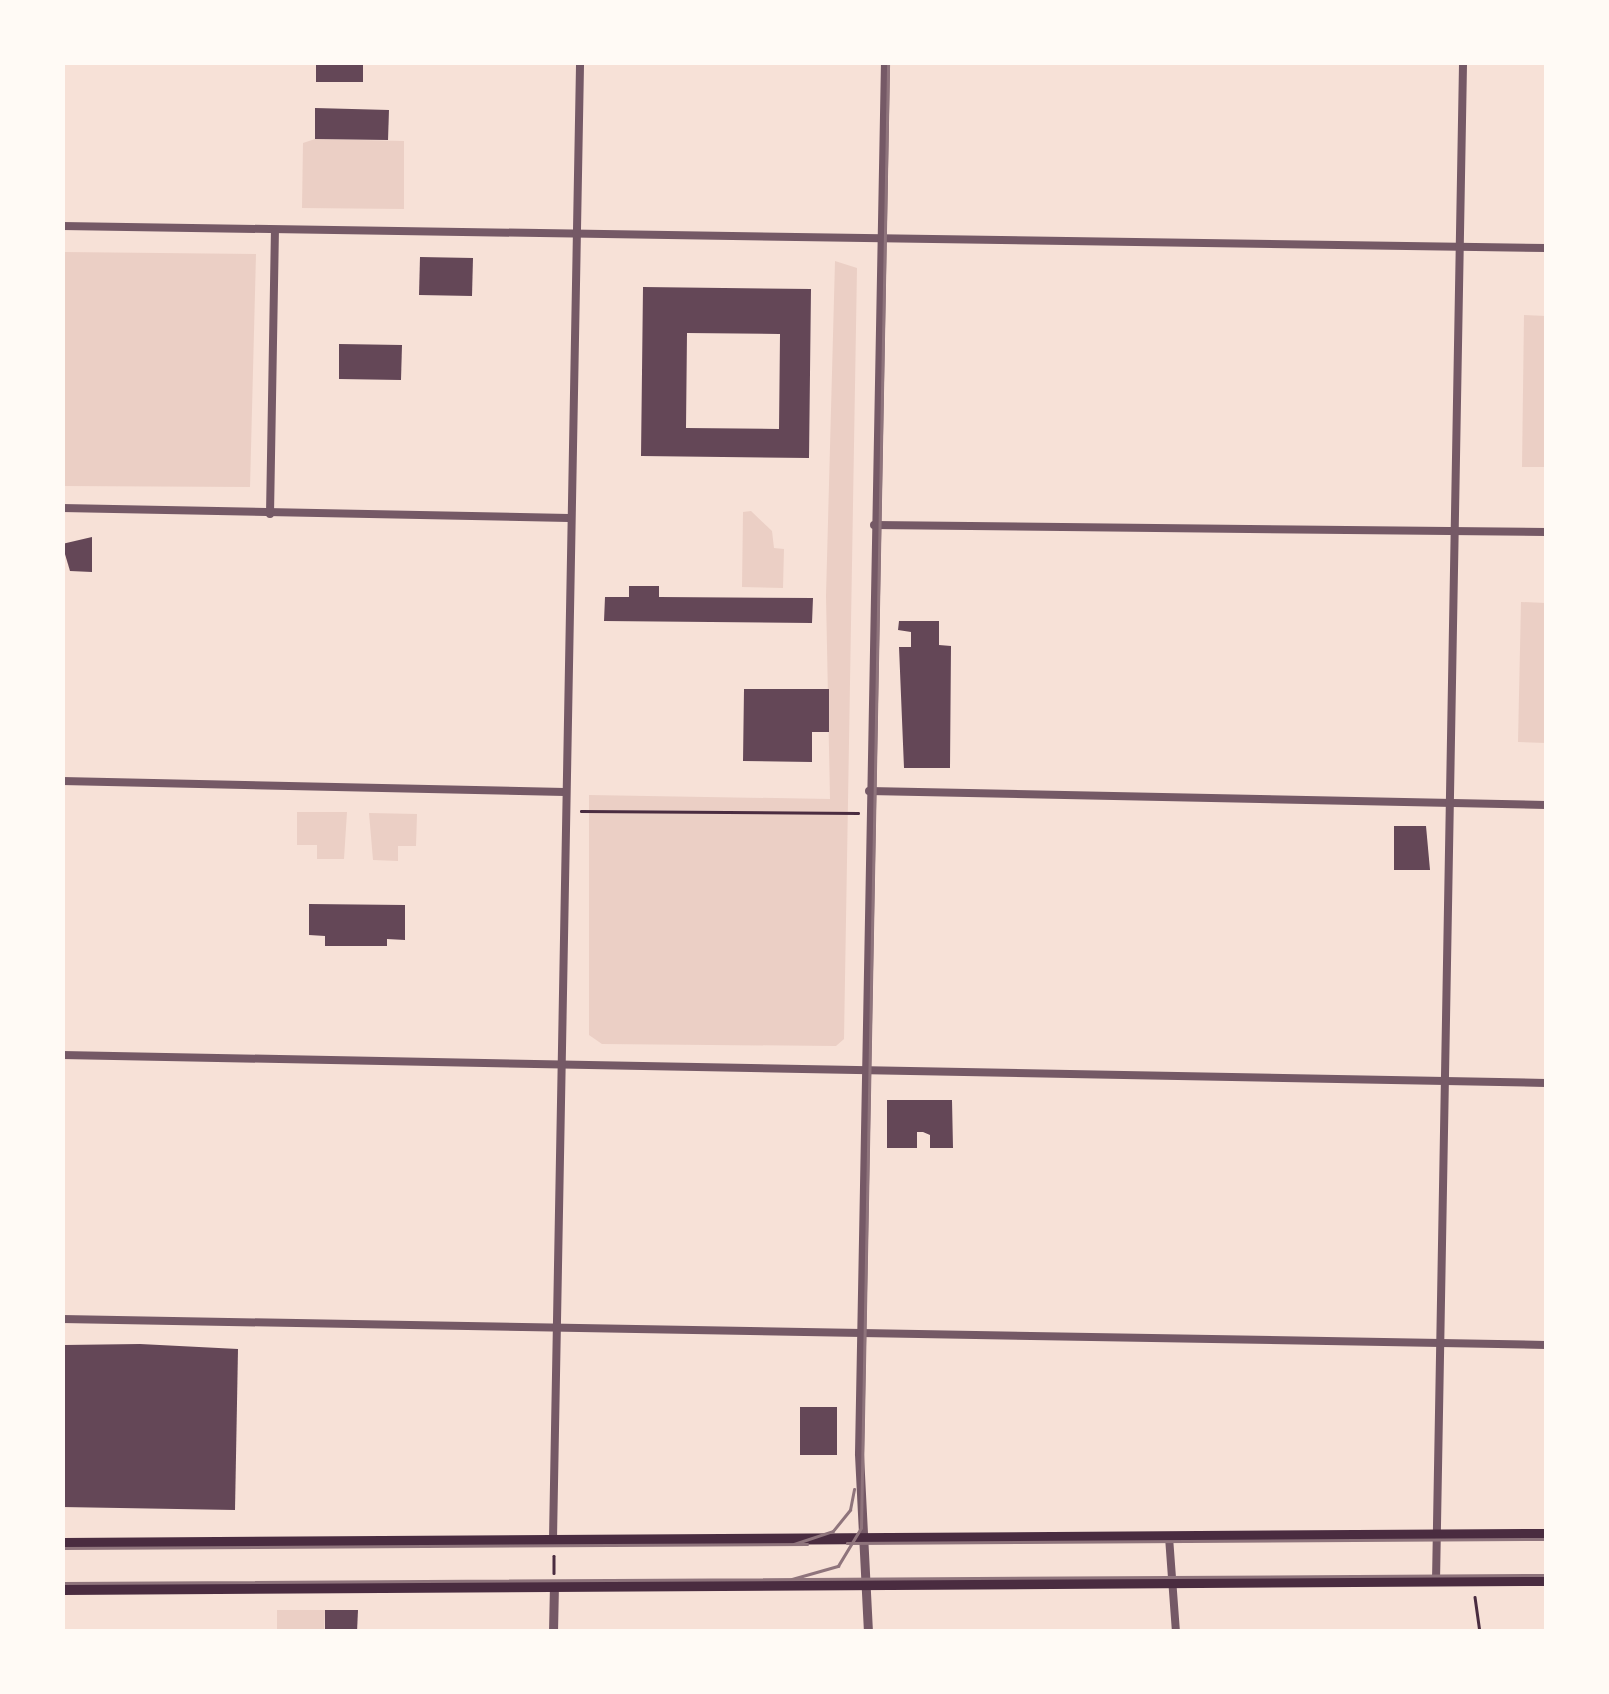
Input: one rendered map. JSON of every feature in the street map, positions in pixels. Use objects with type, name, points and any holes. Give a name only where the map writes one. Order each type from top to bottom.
[{"type":"main road","points":[[62,1543],[1546,1534]]},
{"type":"main road","points":[[62,1588],[1546,1580]]},
{"type":"street","points":[[553,1539],[580,62]]},
{"type":"street","points":[[868,1632],[860,1538],[861,1331],[885,62]]},
{"type":"street","points":[[1436,1580],[1463,62]]},
{"type":"street","points":[[62,226],[577,237],[1546,248]]},
{"type":"street","points":[[270,514],[275,232]]},
{"type":"street","points":[[62,508],[569,518]]},
{"type":"street","points":[[874,526],[1546,532]]},
{"type":"street","points":[[62,781],[565,792]]},
{"type":"street","points":[[869,791],[1546,805]]},
{"type":"street","points":[[62,1055],[1546,1084]]},
{"type":"street","points":[[62,1319],[1546,1345]]},
{"type":"street","points":[[1169,1536],[1169,1582],[1176,1632]]},
{"type":"street","points":[[553,1632],[554,1586]]},
{"type":"path","points":[[565,810],[869,813]]},
{"type":"path","points":[[553,1539],[554,1586]]},
{"type":"path","points":[[1472,1580],[1480,1632]]},
{"type":"shaded area","points":[[315,139],[404,141],[404,209],[302,208],[303,143]]},
{"type":"shaded area","points":[[63,252],[256,254],[250,487],[63,486]]},
{"type":"shaded area","points":[[835,261],[857,268],[844,1039],[836,1046],[602,1044],[589,1035],[589,795],[830,799],[826,596]]},
{"type":"shaded area","points":[[1524,315],[1546,316],[1546,467],[1522,467]]},
{"type":"shaded area","points":[[751,511],[772,531],[774,548],[784,549],[783,588],[742,587],[743,512]]},
{"type":"shaded area","points":[[1521,602],[1546,603],[1546,743],[1518,742]]},
{"type":"shaded area","points":[[297,812],[347,812],[344,859],[317,859],[317,845],[297,845]]},
{"type":"shaded area","points":[[369,813],[417,814],[416,846],[398,846],[398,861],[373,860]]},
{"type":"shaded area","points":[[277,1610],[325,1610],[324,1631],[277,1631]]},
{"type":"building","points":[[316,62],[363,62],[363,82],[316,82]]},
{"type":"building","points":[[315,108],[389,110],[388,140],[315,139]]},
{"type":"building","points":[[420,257],[473,258],[472,296],[419,295]]},
{"type":"building","points":[[643,287],[811,289],[809,458],[641,456]],"holes":[[[687,333],[780,334],[779,429],[686,428]]]},
{"type":"building","points":[[339,344],[402,345],[401,380],[339,379]]},
{"type":"building","points":[[92,537],[92,572],[70,571],[62,544]]},
{"type":"building","points":[[629,586],[659,586],[659,597],[813,598],[812,623],[604,621],[605,597],[629,597]]},
{"type":"building","points":[[899,621],[939,621],[939,645],[951,646],[950,768],[904,768],[899,647],[911,647],[911,632],[898,630]]},
{"type":"building","points":[[744,689],[829,689],[829,732],[812,732],[812,762],[743,761]]},
{"type":"building","points":[[1394,826],[1426,826],[1430,870],[1394,870]]},
{"type":"building","points":[[309,904],[405,905],[405,940],[387,939],[387,946],[325,946],[325,936],[309,935]]},
{"type":"building","points":[[887,1100],[952,1100],[953,1148],[930,1148],[930,1135],[917,1132],[917,1148],[887,1148]]},
{"type":"building","points":[[64,1345],[238,1349],[235,1510],[62,1507]]},
{"type":"building","points":[[800,1407],[837,1407],[837,1455],[800,1455]]},
{"type":"building","points":[[325,1610],[358,1610],[357,1632],[325,1632]]},
{"type":"tram line","points":[[792,1579],[838,1566],[861,1528],[888,62]]},
{"type":"tram line","points":[[794,1544],[833,1531],[850,1510],[854,1489]]},
{"type":"tram line","points":[[847,1543],[1546,1539]]},
{"type":"tram line","points":[[62,1548],[807,1544]]},
{"type":"tram line","points":[[62,1583],[1546,1575]]}]
